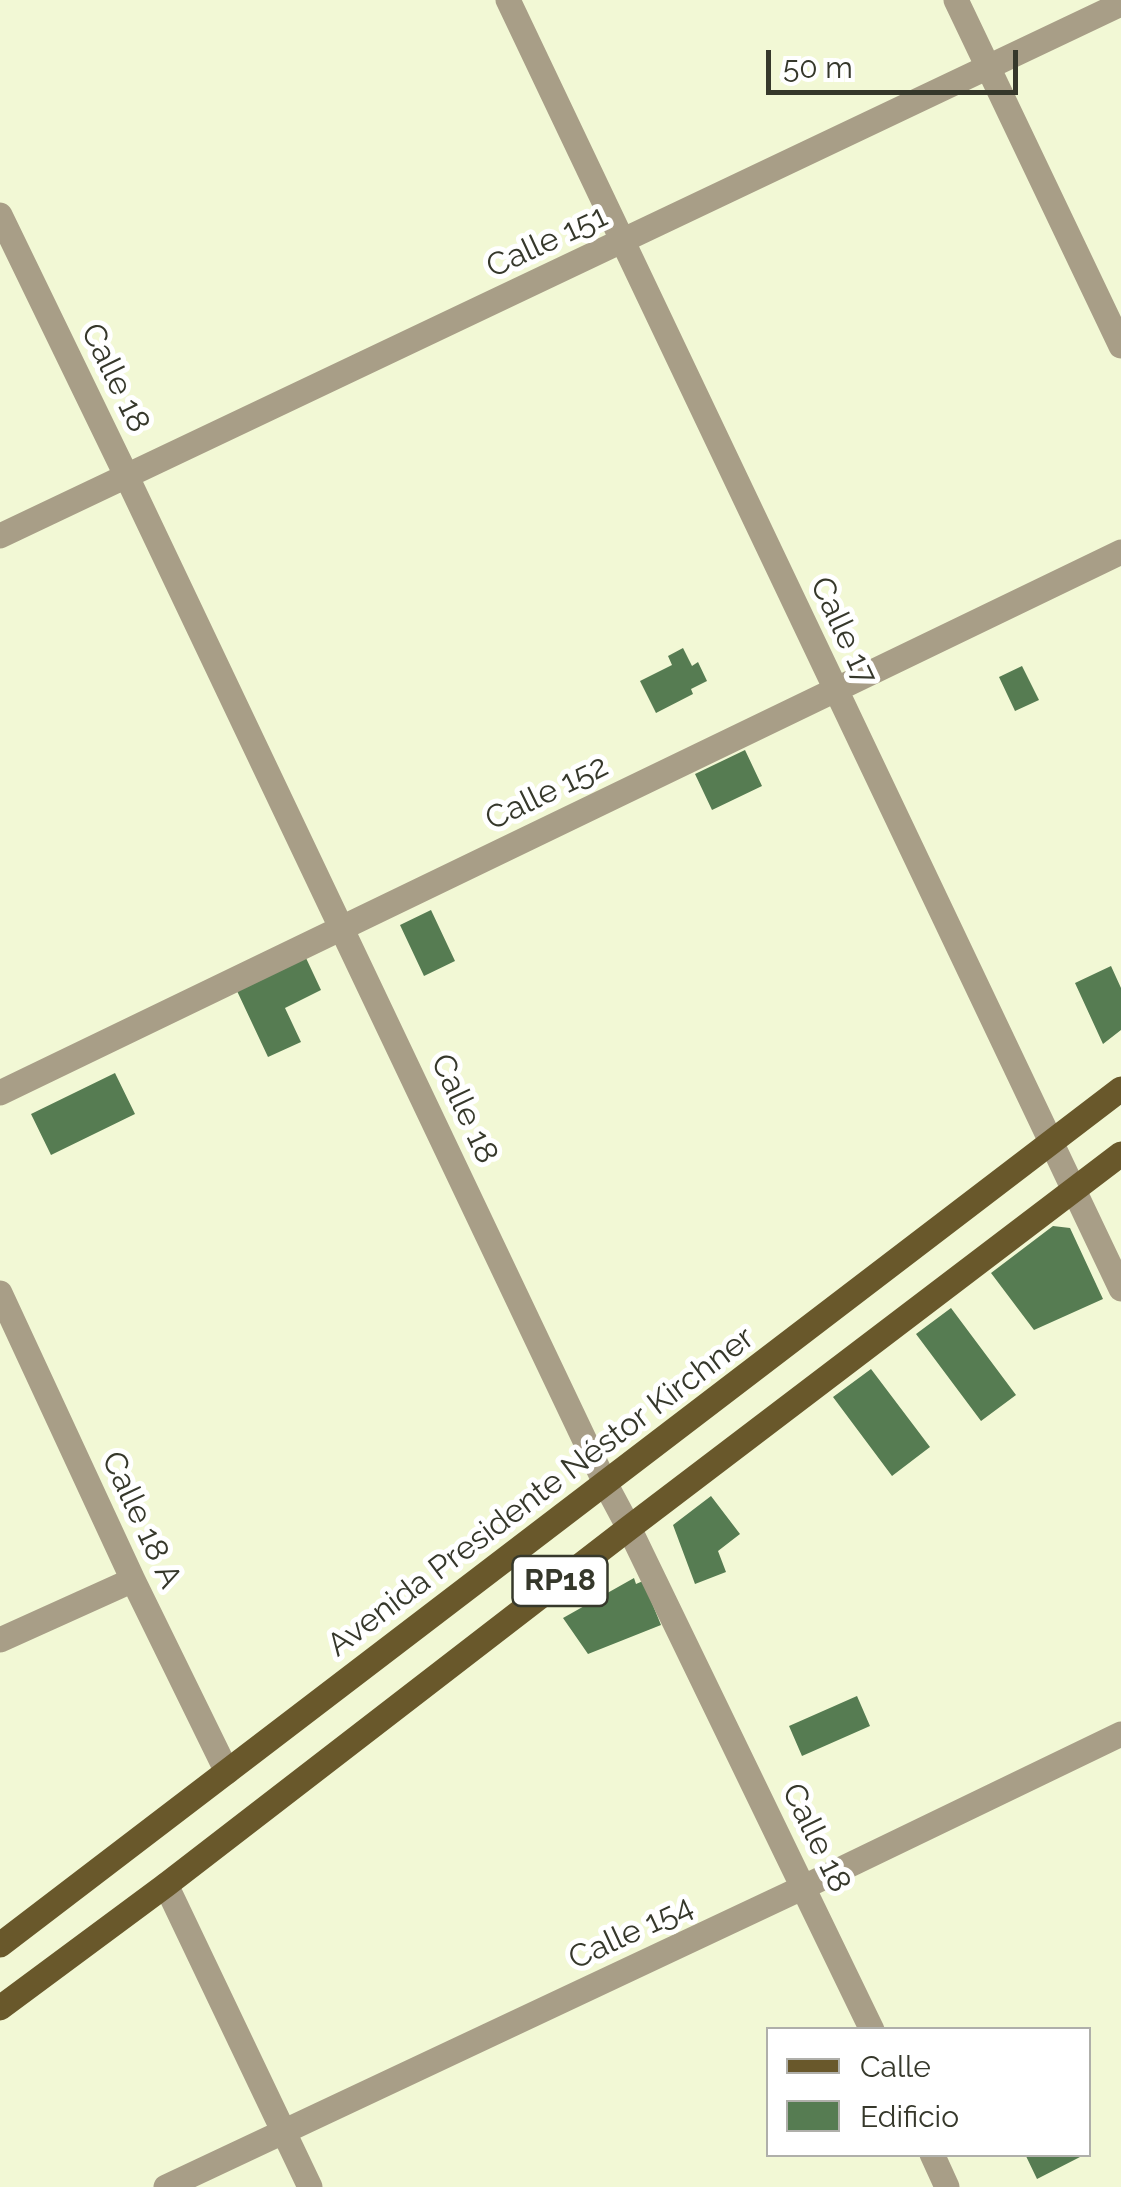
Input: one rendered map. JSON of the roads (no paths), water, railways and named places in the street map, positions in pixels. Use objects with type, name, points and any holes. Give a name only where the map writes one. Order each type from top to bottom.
[{"type":"main road","name":"Avenida Presidente Néstor Kirchner","points":[[0,1946],[1121,1089]]},
{"type":"main road","name":"RP18","points":[[0,2008],[1121,1154]]},
{"type":"street","name":"Calle 17","points":[[508,0],[1121,1289]]},
{"type":"street","points":[[956,0],[1121,346]]},
{"type":"street","name":"Calle 151","points":[[0,536],[1121,4]]},
{"type":"street","name":"Calle 18","points":[[0,215],[606,1484],[871,2027]]},
{"type":"street","name":"Calle 152","points":[[0,1092],[1121,552]]},
{"type":"street","name":"Calle 18 A","points":[[0,1294],[226,1772]]},
{"type":"street","points":[[0,1640],[133,1580]]},
{"type":"street","name":"Calle 154","points":[[166,2187],[1121,1734]]},
{"type":"street","points":[[166,1885],[310,2187]]},
{"type":"street","points":[[933,2157],[948,2187]]}]
